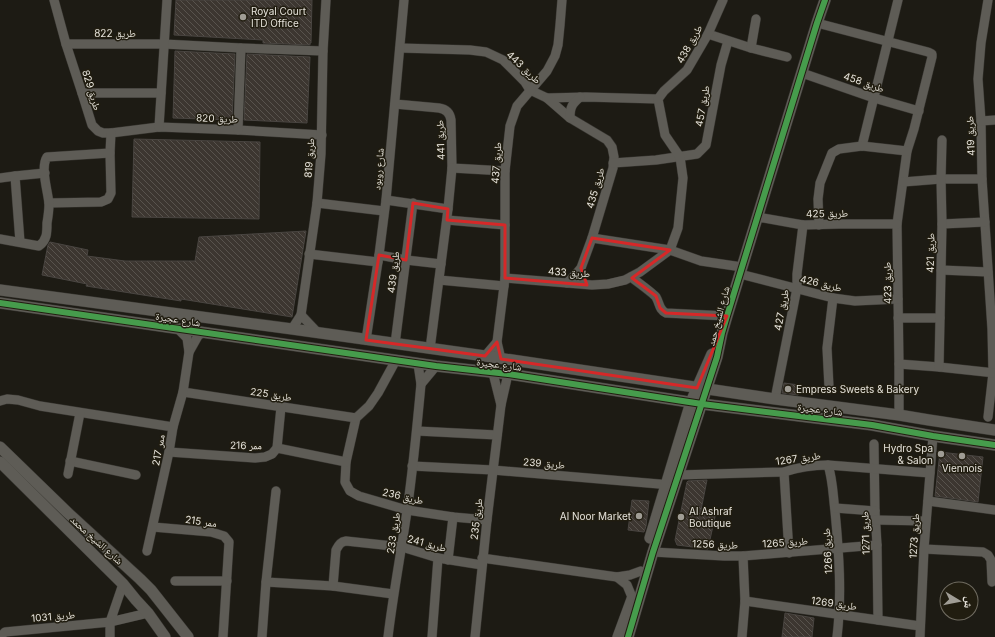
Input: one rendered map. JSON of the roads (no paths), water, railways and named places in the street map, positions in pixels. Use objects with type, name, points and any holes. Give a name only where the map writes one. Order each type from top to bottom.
[{"type":"street","name":"طريق 829","points":[[54,0],[66,44],[92,125],[98,131],[103,133],[112,133]]},
{"type":"street","points":[[160,127],[167,0]]},
{"type":"street","name":"طريق 819","points":[[292,329],[301,316],[317,203],[322,134],[323,51],[326,0]]},
{"type":"street","name":"شارع روبود","points":[[366,340],[379,259],[386,200],[404,0]]},
{"type":"street","name":"طريق 437","points":[[501,359],[497,342],[505,282],[506,170],[510,126],[517,106],[547,71],[555,56],[558,45],[562,0]]},
{"type":"street","name":"طريق 438","points":[[658,99],[664,91],[687,70],[708,34],[723,0]]},
{"type":"street","name":"شارع الشيخ حمد","points":[[618,637],[672,480],[696,403],[717,357],[722,333],[741,270],[817,23],[826,0]]},
{"type":"street","points":[[862,146],[898,0]]},
{"type":"street","name":"طريق 419","points":[[988,0],[981,43],[978,80],[981,121],[982,179],[994,329],[994,373],[988,417],[990,429]]},
{"type":"street","points":[[751,48],[756,19]]},
{"type":"street","points":[[817,23],[888,41]]},
{"type":"street","points":[[708,34],[751,48],[787,57]]},
{"type":"street","name":"طريق 457","points":[[614,163],[656,160],[696,154],[706,145],[721,65],[728,41]]},
{"type":"street","name":"طريق 423","points":[[888,41],[932,54],[919,111],[907,151],[897,224],[899,415]]},
{"type":"street","name":"طريق 822","points":[[66,44],[164,44],[323,51]]},
{"type":"street","points":[[238,130],[241,48]]},
{"type":"street","name":"طريق 443","points":[[400,48],[470,50],[486,52],[503,60],[525,82],[530,90],[547,98],[580,97],[658,99]]},
{"type":"street","name":"طريق 458","points":[[802,73],[874,98],[919,111]]},
{"type":"street","points":[[82,93],[162,93]]},
{"type":"street","points":[[570,118],[570,109],[573,103],[580,97]]},
{"type":"street","name":"طريق 435","points":[[547,98],[570,118],[607,140],[612,147],[614,157],[613,168],[592,238],[581,268],[567,283]]},
{"type":"street","points":[[658,99],[665,135],[680,157],[683,178],[678,228],[670,250]]},
{"type":"street","name":"طريق 441","points":[[395,104],[439,108],[444,109],[451,115],[452,168],[506,170]]},
{"type":"street","points":[[981,121],[995,120]]},
{"type":"street","name":"طريق 820","points":[[112,133],[160,127],[322,134]]},
{"type":"street","points":[[49,203],[101,202],[108,199],[111,193],[110,153],[112,133]]},
{"type":"street","name":"طريق 421","points":[[939,367],[942,140]]},
{"type":"street","points":[[819,225],[818,199],[820,183],[832,153],[839,148],[862,146],[907,151]]},
{"type":"street","points":[[0,239],[39,246],[47,237],[49,203],[45,173],[45,160],[47,157],[110,153]]},
{"type":"street","points":[[430,349],[447,220],[452,168]]},
{"type":"street","points":[[0,178],[45,173]]},
{"type":"street","points":[[15,176],[20,242]]},
{"type":"street","points":[[902,182],[941,179],[982,179]]},
{"type":"street","points":[[386,200],[448,209]]},
{"type":"street","points":[[317,203],[384,212]]},
{"type":"street","name":"طريق 439","points":[[395,344],[413,204]]},
{"type":"street","name":"طريق 425","points":[[758,217],[803,225],[897,224]]},
{"type":"street","points":[[447,220],[505,225]]},
{"type":"street","points":[[942,224],[985,222]]},
{"type":"street","name":"طريق 427","points":[[775,399],[797,288],[797,274],[803,225]]},
{"type":"street","name":"طريق 426","points":[[592,238],[670,250],[702,261],[741,270],[833,298],[855,301],[898,299]]},
{"type":"street","name":"طريق 433","points":[[439,280],[592,285],[608,284],[625,280],[640,272],[670,250]]},
{"type":"street","points":[[309,254],[406,260],[441,264]]},
{"type":"street","points":[[581,268],[584,275],[592,285]]},
{"type":"street","points":[[941,270],[991,278]]},
{"type":"street","points":[[630,277],[656,296],[660,308],[666,313],[727,316]]},
{"type":"street","name":"شارع عجيرة","points":[[0,290],[485,356],[702,389],[899,415],[990,429]]},
{"type":"street","points":[[829,387],[827,348],[833,298]]},
{"type":"street","name":"شارع عجيرة","points":[[0,303],[418,364],[508,374],[696,403],[872,426],[995,445]]},
{"type":"street","points":[[301,316],[318,333]]},
{"type":"street","points":[[898,318],[940,318]]},
{"type":"street","name":"ممر 217","points":[[147,551],[169,452],[173,427],[183,392],[189,352],[186,338],[178,329]]},
{"type":"street","name":"ممر 217","points":[[189,352],[198,336],[202,333]]},
{"type":"street","points":[[485,356],[497,342]]},
{"type":"street","points":[[282,407],[277,448],[346,462],[356,418],[369,406],[378,393],[396,360]]},
{"type":"street","name":"طريق 233","points":[[388,637],[393,594],[408,510],[417,431],[421,384],[418,364]]},
{"type":"street","points":[[899,364],[994,373]]},
{"type":"street","points":[[421,384],[436,366]]},
{"type":"street","name":"طريق 235","points":[[493,372],[501,405]]},
{"type":"street","name":"طريق 235","points":[[475,637],[486,520],[501,405],[508,374]]},
{"type":"street","name":"طريق 225","points":[[183,392],[356,418]]},
{"type":"street","points":[[0,401],[7,399],[18,400],[40,406],[80,413],[173,427]]},
{"type":"street","points":[[68,474],[80,413]]},
{"type":"street","points":[[972,426],[988,417]]},
{"type":"street","points":[[417,431],[497,435]]},
{"type":"street","name":"طريق 1273","points":[[920,637],[924,549],[933,436]]},
{"type":"street","name":"طريق 1271","points":[[874,444],[878,620]]},
{"type":"street","name":"شارع الشيخ محمد","points":[[0,447],[68,513],[140,579],[160,601],[188,637]]},
{"type":"street","name":"ممر 216","points":[[169,452],[256,458],[266,457],[272,454],[277,448]]},
{"type":"street","points":[[70,461],[136,475]]},
{"type":"street","name":"شارع الشيخ محمد","points":[[0,462],[122,584],[148,613],[165,637]]},
{"type":"street","name":"طريق 236","points":[[346,462],[345,482],[350,491],[359,496],[408,510],[453,517],[486,520]]},
{"type":"street","name":"طريق 1267","points":[[672,480],[784,472],[813,465],[930,473]]},
{"type":"street","name":"طريق 1266","points":[[828,465],[832,479],[839,548],[840,614],[837,637]]},
{"type":"street","name":"طريق 239","points":[[412,466],[672,480]]},
{"type":"street","points":[[784,472],[789,552]]},
{"type":"street","name":"شارع الشيخ حمد","points":[[628,637],[672,480]]},
{"type":"street","points":[[262,637],[266,582],[276,491]]},
{"type":"street","points":[[928,501],[995,510]]},
{"type":"street","points":[[835,508],[875,516],[926,521]]},
{"type":"street","points":[[432,637],[443,559],[453,517]]},
{"type":"street","name":"ممر 215","points":[[153,527],[211,532],[224,536],[229,542],[223,637]]},
{"type":"street","name":"طريق 241","points":[[333,586],[336,550],[342,542],[346,541],[402,548],[443,559],[617,577],[630,575],[641,571]]},
{"type":"street","name":"طريق 1265","points":[[743,556],[877,546]]},
{"type":"street","points":[[924,549],[983,552],[988,555],[991,560],[992,582]]},
{"type":"street","name":"طريق 1256","points":[[653,552],[743,556],[745,601],[742,637]]},
{"type":"street","points":[[617,577],[627,585],[632,597]]},
{"type":"street","points":[[175,581],[227,581]]},
{"type":"street","points":[[266,582],[333,586],[393,594]]},
{"type":"street","points":[[110,637],[110,622],[122,584]]},
{"type":"street","name":"طريق 1269","points":[[745,601],[920,626]]},
{"type":"street","name":"طريق 1031","points":[[0,637],[5,632],[110,622],[148,613]]},
{"type":"street","points":[[50,627],[50,637]]},
{"type":"place","name":"Royal Court ITD Office","points":[[243,17]]},
{"type":"place","name":"Empress Sweets & Bakery","points":[[788,389]]},
{"type":"place","name":"Hydro Spa & Salon","points":[[941,454]]},
{"type":"place","name":"Viennois","points":[[962,456]]},
{"type":"place","name":"Al Noor Market","points":[[639,516]]},
{"type":"place","name":"Al Ashraf Boutique","points":[[681,517]]}]
